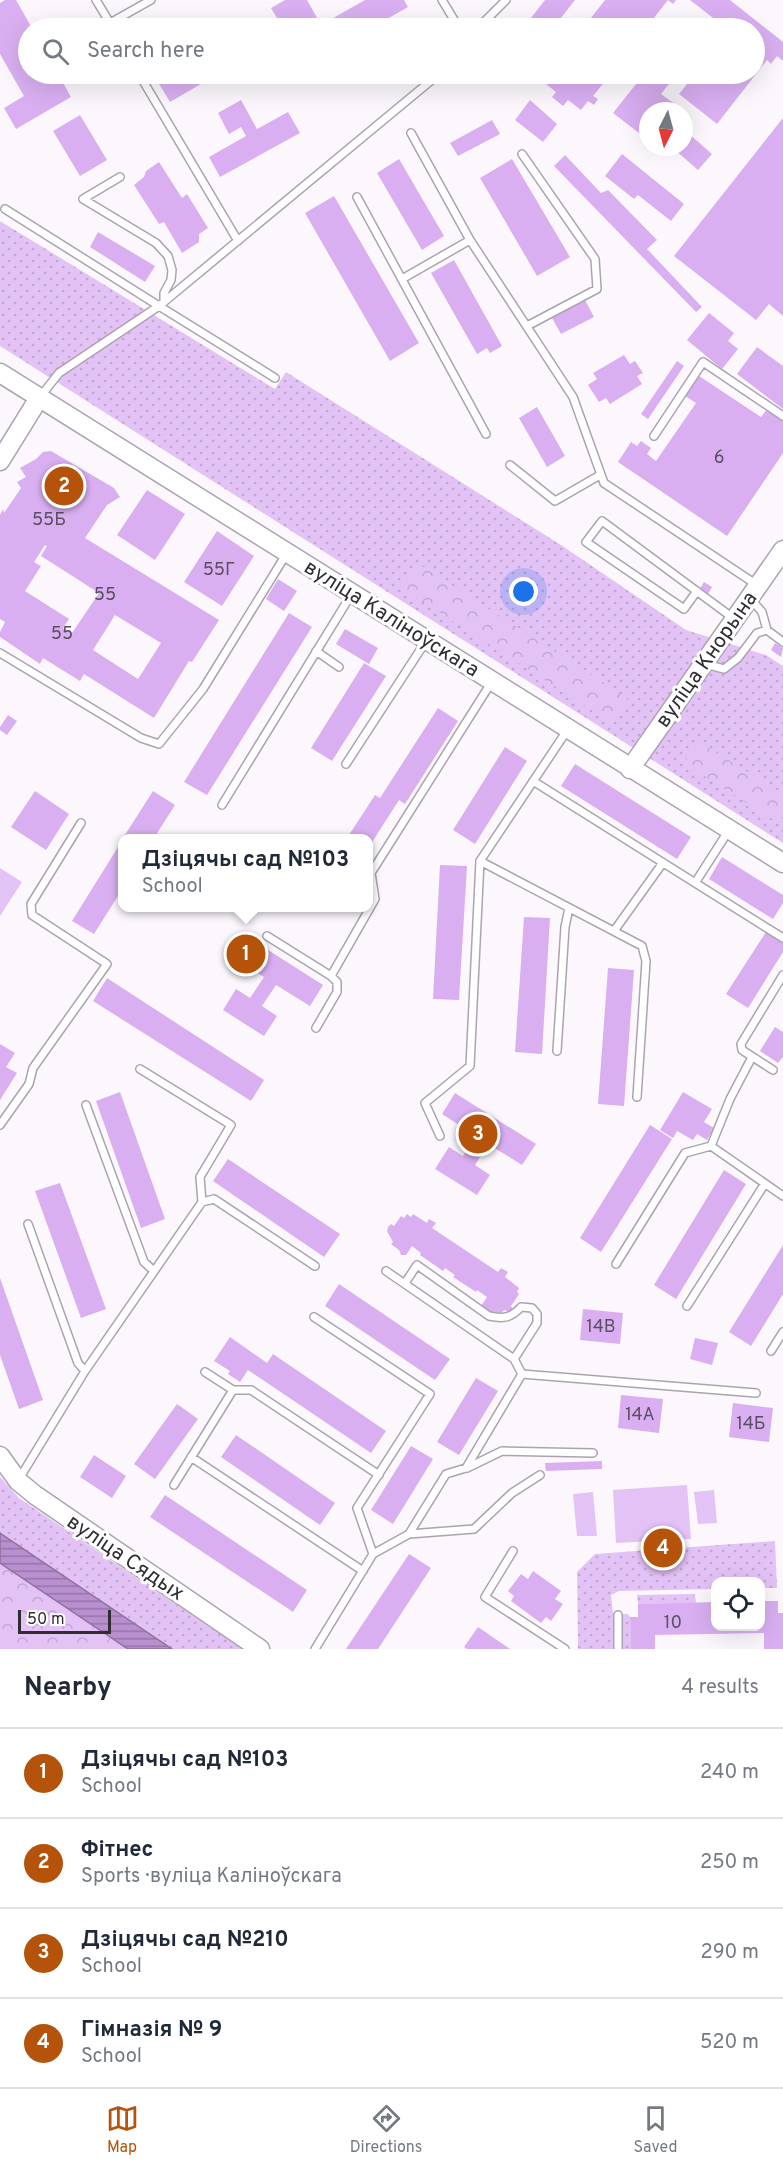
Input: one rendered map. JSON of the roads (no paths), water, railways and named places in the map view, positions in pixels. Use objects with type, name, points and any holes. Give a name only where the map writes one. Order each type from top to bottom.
[{"type":"main road","name":"вуліца Каліноўскага","points":[[0,373],[783,864]]},
{"type":"main road","points":[[0,461],[39,398]]},
{"type":"main road","name":"вуліца Кнорына","points":[[630,769],[783,550]]},
{"type":"main road","name":"вуліца Сядых","points":[[0,1456],[18,1481],[35,1495],[260,1649]]},
{"type":"lane","points":[[96,0],[107,18]]},
{"type":"lane","points":[[124,18],[151,0]]},
{"type":"lane","points":[[442,0],[453,18]]},
{"type":"lane","points":[[488,18],[506,0]]},
{"type":"lane","points":[[145,84],[238,241]]},
{"type":"lane","points":[[39,398],[59,373],[162,304],[427,84]]},
{"type":"lane","points":[[411,133],[470,240],[573,397],[604,483],[755,592],[767,630],[783,642]]},
{"type":"lane","points":[[522,154],[595,259],[597,289],[527,326]]},
{"type":"lane","points":[[120,177],[83,199],[156,243],[168,256],[172,270],[171,280],[164,293],[162,304]]},
{"type":"lane","points":[[357,197],[486,434]]},
{"type":"lane","points":[[5,209],[162,304],[275,378]]},
{"type":"lane","points":[[402,279],[470,240]]},
{"type":"lane","points":[[654,436],[703,362],[783,416]]},
{"type":"lane","points":[[510,465],[555,501],[600,475]]},
{"type":"lane","points":[[697,591],[684,609],[586,542],[602,521],[697,591],[735,619]]},
{"type":"lane","points":[[0,653],[141,738],[159,744],[203,689],[287,552]]},
{"type":"lane","points":[[222,805],[352,593]]},
{"type":"lane","points":[[703,663],[724,669],[738,658],[757,633],[767,630]]},
{"type":"lane","points":[[346,764],[427,640]]},
{"type":"lane","points":[[316,651],[339,667]]},
{"type":"lane","points":[[373,870],[493,681]]},
{"type":"lane","points":[[440,1136],[425,1103],[470,1066],[480,861],[568,729]]},
{"type":"lane","points":[[533,781],[783,938]]},
{"type":"lane","points":[[0,1125],[29,1084],[33,1068],[107,964],[32,915],[31,904],[81,823]]},
{"type":"lane","points":[[694,883],[729,830]]},
{"type":"lane","points":[[480,861],[642,946],[646,960],[637,1097]]},
{"type":"lane","points":[[614,932],[662,864]]},
{"type":"lane","points":[[373,886],[375,899],[373,902]]},
{"type":"lane","points":[[557,1051],[565,927],[569,908]]},
{"type":"lane","points":[[331,976],[368,912]]},
{"type":"lane","points":[[267,936],[337,982],[337,992],[316,1028]]},
{"type":"lane","points":[[773,1070],[742,1050],[741,1044],[783,975]]},
{"type":"lane","points":[[711,1146],[730,1099],[752,1056]]},
{"type":"lane","points":[[18,1481],[85,1371],[202,1202],[200,1177],[231,1125],[140,1069]]},
{"type":"lane","points":[[86,1105],[144,1262],[154,1271]]},
{"type":"lane","points":[[711,1146],[764,1185],[783,1196]]},
{"type":"lane","points":[[616,1264],[685,1153],[711,1146]]},
{"type":"lane","points":[[687,1306],[764,1185]]},
{"type":"lane","points":[[202,1202],[214,1199],[315,1266]]},
{"type":"lane","points":[[28,1224],[78,1363],[85,1371]]},
{"type":"lane","points":[[405,1283],[417,1265],[489,1316],[500,1319],[512,1317],[521,1307],[531,1308],[537,1314],[537,1323],[514,1359]]},
{"type":"lane","points":[[386,1270],[514,1359],[522,1374]]},
{"type":"lane","points":[[314,1317],[430,1394],[357,1508],[373,1554]]},
{"type":"lane","points":[[771,1351],[783,1332]]},
{"type":"lane","points":[[205,1372],[232,1390],[251,1390],[379,1475]]},
{"type":"lane","points":[[522,1374],[756,1393]]},
{"type":"lane","points":[[466,1468],[522,1374]]},
{"type":"lane","points":[[174,1485],[232,1390]]},
{"type":"lane","points":[[409,1534],[446,1474],[466,1468],[502,1451],[593,1453]]},
{"type":"lane","points":[[191,1457],[363,1571]]},
{"type":"lane","points":[[315,1649],[373,1554],[409,1534],[474,1529],[512,1493],[540,1475]]},
{"type":"lane","points":[[513,1551],[485,1597],[565,1649]]},
{"type":"lane","points":[[618,1615],[618,1649]]},
{"type":"place","name":"Фітнес","points":[[64,486]]},
{"type":"place","name":"Дзіцячы сад №103","points":[[246,954]]},
{"type":"place","name":"Дзіцячы сад №210","points":[[478,1134]]},
{"type":"place","name":"Гімназія № 9","points":[[663,1548]]}]
